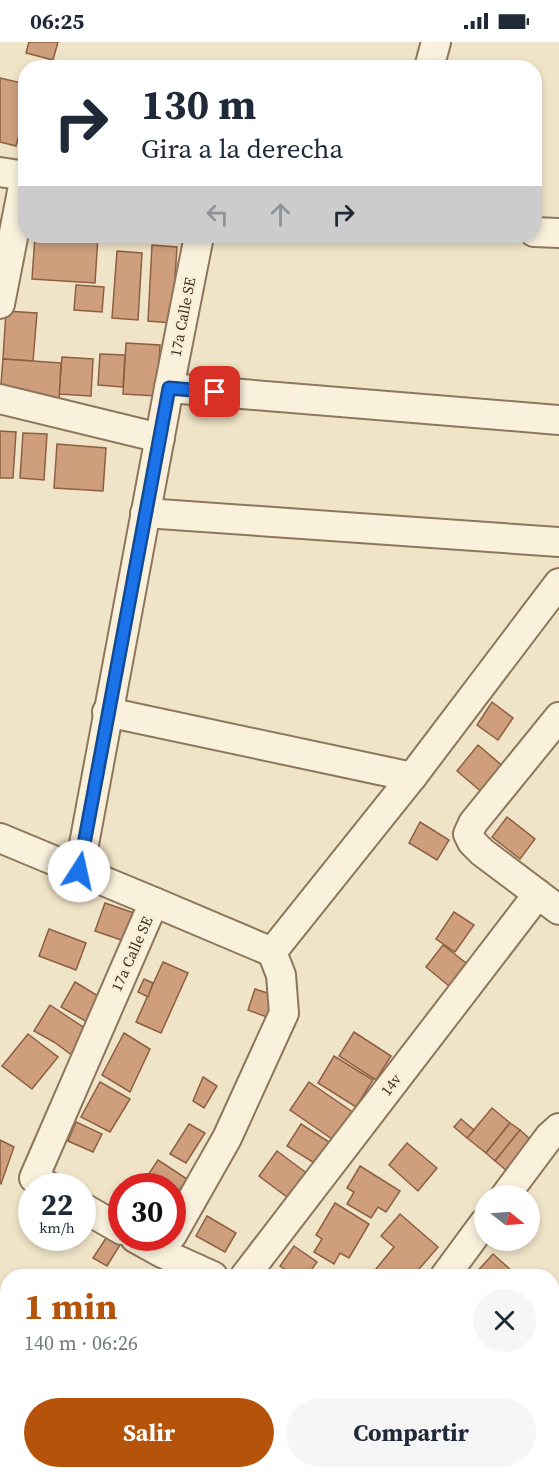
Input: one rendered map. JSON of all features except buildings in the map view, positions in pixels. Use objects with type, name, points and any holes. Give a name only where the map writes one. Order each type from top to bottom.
[{"type":"street","points":[[431,60],[436,42]]},
{"type":"street","points":[[0,172],[18,175]]},
{"type":"street","points":[[0,304],[18,212]]},
{"type":"street","points":[[542,232],[559,233]]},
{"type":"street","name":"17a Calle SE","points":[[45,1173],[154,902],[79,871],[159,438],[199,243]]},
{"type":"street","points":[[169,388],[559,420]]},
{"type":"street","points":[[0,399],[159,438]]},
{"type":"street","points":[[145,513],[559,542]]},
{"type":"street","points":[[272,952],[412,777],[559,583]]},
{"type":"street","points":[[108,712],[412,777]]},
{"type":"street","points":[[553,904],[482,852],[468,834],[473,823],[559,717]]},
{"type":"street","points":[[0,838],[79,871]]},
{"type":"street","points":[[154,902],[272,952],[281,975],[284,1013],[227,1138],[186,1212]]},
{"type":"street","name":"14v","points":[[251,1269],[553,904]]},
{"type":"street","points":[[513,1185],[549,1137],[559,1128]]},
{"type":"street","points":[[450,1269],[474,1237]]},
{"type":"street","points":[[181,1251],[204,1269]]},
{"type":"route","points":[[79,871],[169,388],[215,392]]}]
